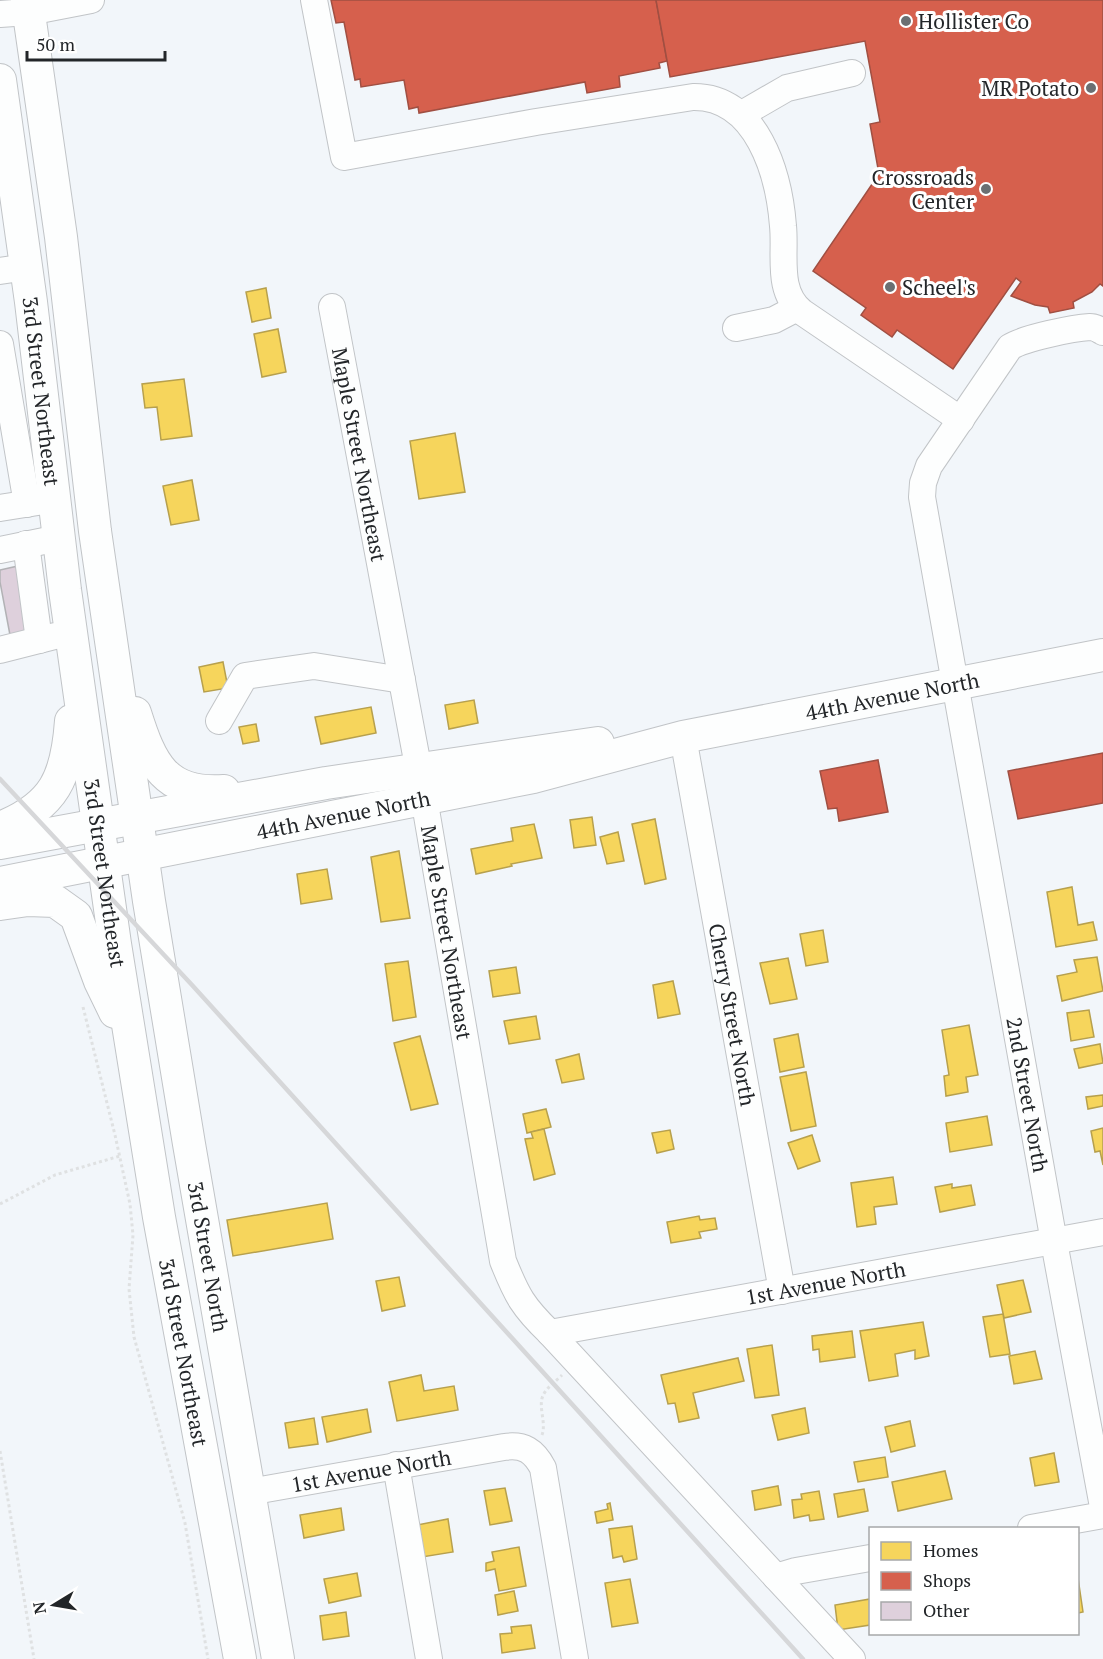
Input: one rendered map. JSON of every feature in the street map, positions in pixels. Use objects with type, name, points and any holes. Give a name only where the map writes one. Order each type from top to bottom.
[{"type":"main road","name":"3rd Street Northeast","points":[[18,8],[61,237],[99,553],[142,855]]},
{"type":"main road","name":"3rd Street Northeast","points":[[0,80],[13,269],[40,502],[58,538],[130,1042],[134,1153],[240,1659]]},
{"type":"main road","points":[[99,553],[131,701],[147,745],[165,775],[175,783],[189,789],[206,792],[360,778]]},
{"type":"main road","points":[[0,828],[40,805],[55,789],[62,775],[68,754],[72,714],[70,633]]},
{"type":"main road","name":"44th Avenue North","points":[[0,843],[360,778],[422,784],[533,777],[683,738],[1103,655]]},
{"type":"main road","name":"44th Avenue North","points":[[0,883],[142,855],[422,784]]},
{"type":"main road","name":"3rd Street North","points":[[142,855],[189,1144],[279,1659]]},
{"type":"main road","points":[[0,904],[28,900],[55,901],[76,916],[100,981],[130,1042]]},
{"type":"street","points":[[18,8],[91,0]]},
{"type":"street","points":[[314,0],[344,158],[565,117],[693,97],[720,101],[742,114],[760,141],[775,179],[783,224],[784,279],[788,295],[797,308],[961,420]]},
{"type":"street","points":[[742,114],[787,88],[852,73]]},
{"type":"street","name":"Maple Street Northeast","points":[[332,307],[422,784],[503,1261],[516,1293],[528,1312],[852,1659]]},
{"type":"street","points":[[736,328],[774,320],[797,308]]},
{"type":"street","name":"2nd Street North","points":[[1103,332],[1091,327],[1010,346],[929,466],[923,483],[922,497],[1103,1507]]},
{"type":"street","points":[[0,344],[40,502],[0,508]]},
{"type":"street","points":[[0,550],[58,538]]},
{"type":"street","points":[[26,544],[39,640]]},
{"type":"street","points":[[0,650],[70,633]]},
{"type":"street","points":[[219,721],[245,676],[314,666],[402,680]]},
{"type":"street","name":"Cherry Street North","points":[[683,738],[782,1291]]},
{"type":"street","name":"1st Avenue North","points":[[550,1333],[1103,1232]]},
{"type":"street","name":"1st Avenue North","points":[[249,1492],[516,1445],[534,1445]]},
{"type":"street","points":[[534,1445],[543,1468],[575,1659]]},
{"type":"street","points":[[396,1466],[429,1659]]},
{"type":"street","points":[[1037,1527],[1103,1515]]},
{"type":"street","points":[[776,1577],[796,1571],[869,1558]]},
{"type":"path","points":[[82,1002],[134,1153],[130,1204],[133,1235],[129,1289],[134,1337],[183,1514],[208,1659]]},
{"type":"path","points":[[0,1204],[55,1175],[134,1153]]},
{"type":"path","points":[[534,1445],[543,1433],[545,1423],[541,1401],[543,1394],[576,1362]]},
{"type":"path","points":[[0,1451],[34,1658]]},
{"type":"building: Homes","points":[[266,288],[271,318],[252,322],[246,292]]},
{"type":"building: Homes","points":[[278,329],[286,372],[262,377],[254,334]]},
{"type":"building: Homes","points":[[184,379],[192,436],[161,440],[157,407],[145,408],[142,384]]},
{"type":"building: Homes","points":[[455,433],[465,492],[419,499],[410,441]]},
{"type":"building: Homes","points":[[192,480],[199,520],[171,525],[163,486]]},
{"type":"building: Homes","points":[[223,662],[228,688],[204,692],[199,667]]},
{"type":"building: Homes","points":[[474,700],[478,723],[449,729],[445,705]]},
{"type":"building: Homes","points":[[371,707],[376,733],[321,744],[315,717]]},
{"type":"building: Homes","points":[[256,724],[259,741],[243,744],[239,727]]},
{"type":"building: Homes","points":[[592,817],[596,845],[574,848],[570,820]]},
{"type":"building: Homes","points":[[655,819],[666,879],[645,884],[632,824]]},
{"type":"building: Homes","points":[[534,824],[542,858],[476,874],[471,849],[513,841],[511,828]]},
{"type":"building: Homes","points":[[618,832],[624,861],[607,864],[600,837]]},
{"type":"building: Homes","points":[[399,851],[410,918],[381,922],[371,857]]},
{"type":"building: Homes","points":[[327,869],[332,899],[301,904],[297,874]]},
{"type":"building: Homes","points":[[1072,887],[1078,925],[1093,922],[1097,940],[1056,947],[1047,892]]},
{"type":"building: Homes","points":[[823,930],[828,962],[806,966],[800,934]]},
{"type":"building: Homes","points":[[1097,957],[1103,991],[1062,1001],[1057,976],[1077,972],[1074,960]]},
{"type":"building: Homes","points":[[788,958],[797,999],[770,1004],[760,963]]},
{"type":"building: Homes","points":[[408,961],[416,1017],[393,1021],[385,964]]},
{"type":"building: Homes","points":[[516,967],[520,993],[493,997],[489,971]]},
{"type":"building: Homes","points":[[673,981],[680,1014],[658,1018],[653,985]]},
{"type":"building: Homes","points":[[1089,1010],[1094,1037],[1071,1041],[1067,1013]]},
{"type":"building: Homes","points":[[536,1016],[540,1039],[509,1044],[504,1021]]},
{"type":"building: Homes","points":[[969,1025],[978,1075],[966,1077],[968,1092],[946,1096],[944,1076],[949,1075],[942,1030]]},
{"type":"building: Homes","points":[[798,1034],[804,1067],[780,1072],[774,1039]]},
{"type":"building: Homes","points":[[420,1036],[438,1104],[411,1110],[394,1043]]},
{"type":"building: Homes","points":[[1100,1044],[1103,1063],[1079,1068],[1074,1049]]},
{"type":"building: Homes","points":[[579,1054],[584,1079],[562,1083],[556,1060]]},
{"type":"building: Homes","points":[[806,1072],[816,1126],[791,1131],[780,1077]]},
{"type":"building: Homes","points":[[1103,1095],[1103,1106],[1088,1109],[1086,1097]]},
{"type":"building: Homes","points":[[546,1109],[551,1127],[527,1133],[523,1114]]},
{"type":"building: Homes","points":[[987,1116],[992,1145],[950,1152],[946,1123]]},
{"type":"building: Homes","points":[[1103,1128],[1103,1165],[1100,1151],[1095,1152],[1091,1131]]},
{"type":"building: Homes","points":[[544,1129],[555,1174],[534,1180],[525,1139],[533,1138],[531,1132]]},
{"type":"building: Homes","points":[[670,1130],[674,1149],[657,1153],[652,1133]]},
{"type":"building: Homes","points":[[812,1135],[820,1161],[798,1169],[788,1143]]},
{"type":"building: Homes","points":[[893,1177],[897,1204],[874,1207],[876,1224],[857,1227],[851,1183]]},
{"type":"building: Homes","points":[[952,1184],[952,1188],[971,1185],[975,1205],[940,1212],[935,1187]]},
{"type":"building: Homes","points":[[327,1203],[333,1239],[233,1256],[227,1220]]},
{"type":"building: Homes","points":[[699,1216],[700,1220],[715,1218],[717,1229],[699,1232],[701,1238],[671,1243],[667,1222]]},
{"type":"building: Homes","points":[[399,1277],[405,1306],[382,1311],[376,1281]]},
{"type":"building: Homes","points":[[1023,1280],[1031,1312],[1004,1318],[997,1285]]},
{"type":"building: Homes","points":[[1003,1314],[1010,1354],[990,1357],[983,1317]]},
{"type":"building: Homes","points":[[923,1322],[929,1356],[915,1359],[915,1350],[895,1354],[898,1376],[869,1381],[860,1331]]},
{"type":"building: Homes","points":[[852,1331],[855,1357],[820,1362],[819,1349],[813,1350],[812,1336]]},
{"type":"building: Homes","points":[[772,1345],[779,1395],[755,1398],[747,1349]]},
{"type":"building: Homes","points":[[1035,1351],[1042,1379],[1014,1384],[1009,1356]]},
{"type":"building: Homes","points":[[738,1358],[744,1381],[693,1393],[699,1418],[679,1422],[675,1403],[668,1404],[661,1375]]},
{"type":"building: Homes","points":[[421,1375],[424,1391],[454,1386],[458,1410],[397,1421],[389,1382]]},
{"type":"building: Homes","points":[[805,1408],[809,1433],[778,1440],[772,1415]]},
{"type":"building: Homes","points":[[367,1409],[371,1432],[327,1442],[322,1417]]},
{"type":"building: Homes","points":[[314,1418],[318,1444],[289,1448],[285,1423]]},
{"type":"building: Homes","points":[[910,1421],[915,1446],[891,1452],[885,1427]]},
{"type":"building: Homes","points":[[1054,1453],[1059,1482],[1035,1486],[1030,1458]]},
{"type":"building: Homes","points":[[885,1457],[888,1477],[858,1482],[854,1462]]},
{"type":"building: Homes","points":[[945,1471],[952,1499],[898,1511],[892,1482]]},
{"type":"building: Homes","points":[[778,1486],[781,1505],[755,1510],[752,1491]]},
{"type":"building: Homes","points":[[505,1488],[512,1521],[490,1525],[484,1491]]},
{"type":"building: Homes","points":[[864,1489],[868,1511],[838,1517],[834,1494]]},
{"type":"building: Homes","points":[[819,1491],[824,1519],[810,1521],[809,1515],[794,1518],[792,1500],[802,1499],[801,1494]]},
{"type":"building: Homes","points":[[610,1503],[613,1520],[597,1523],[595,1512],[608,1509],[607,1504]]},
{"type":"building: Homes","points":[[341,1508],[344,1530],[304,1538],[300,1515]]},
{"type":"building: Homes","points":[[448,1519],[453,1552],[422,1557],[417,1525]]},
{"type":"building: Homes","points":[[632,1526],[637,1559],[624,1562],[622,1556],[613,1558],[609,1529]]},
{"type":"building: Homes","points":[[519,1547],[526,1586],[499,1591],[495,1569],[486,1571],[486,1563],[494,1561],[492,1552]]},
{"type":"building: Homes","points":[[357,1573],[361,1596],[329,1603],[324,1579]]},
{"type":"building: Homes","points":[[630,1579],[638,1623],[612,1627],[605,1583]]},
{"type":"building: Homes","points":[[1079,1585],[1083,1612],[1079,1613]]},
{"type":"building: Homes","points":[[514,1591],[518,1611],[498,1615],[495,1595]]},
{"type":"building: Homes","points":[[869,1599],[869,1625],[838,1630],[835,1605]]},
{"type":"building: Homes","points":[[346,1612],[349,1636],[323,1640],[320,1616]]},
{"type":"building: Homes","points":[[531,1625],[535,1648],[502,1653],[500,1634],[512,1633],[511,1627]]},
{"type":"building: Shops","points":[[331,0],[656,0],[667,61],[659,63],[660,68],[619,76],[620,87],[587,93],[585,82],[419,113],[418,107],[409,109],[404,80],[361,87],[360,79],[355,80],[344,22],[336,23]]},
{"type":"building: Shops","name":"Crossroads Center","points":[[656,0],[1103,0],[1103,286],[1100,284],[1092,292],[1073,302],[1074,308],[1050,313],[1048,307],[1011,296],[1021,282],[1016,278],[953,369],[897,330],[892,337],[861,315],[866,308],[813,271],[879,174],[870,124],[880,122],[865,41],[670,77]]},
{"type":"building: Shops","points":[[1103,753],[1103,803],[1018,819],[1008,771]]},
{"type":"building: Shops","points":[[878,760],[888,812],[839,821],[837,808],[828,809],[820,771]]},
{"type":"building: Other","points":[[18,566],[30,631],[10,635],[0,582],[0,570]]},
{"type":"railway","points":[[0,779],[192,985],[803,1659]]},
{"type":"place","name":"Hollister Co","points":[[906,21]]},
{"type":"place","name":"MR Potato","points":[[1091,88]]},
{"type":"place","name":"Crossroads Center","points":[[986,189]]},
{"type":"place","name":"Scheel's","points":[[890,287]]}]
